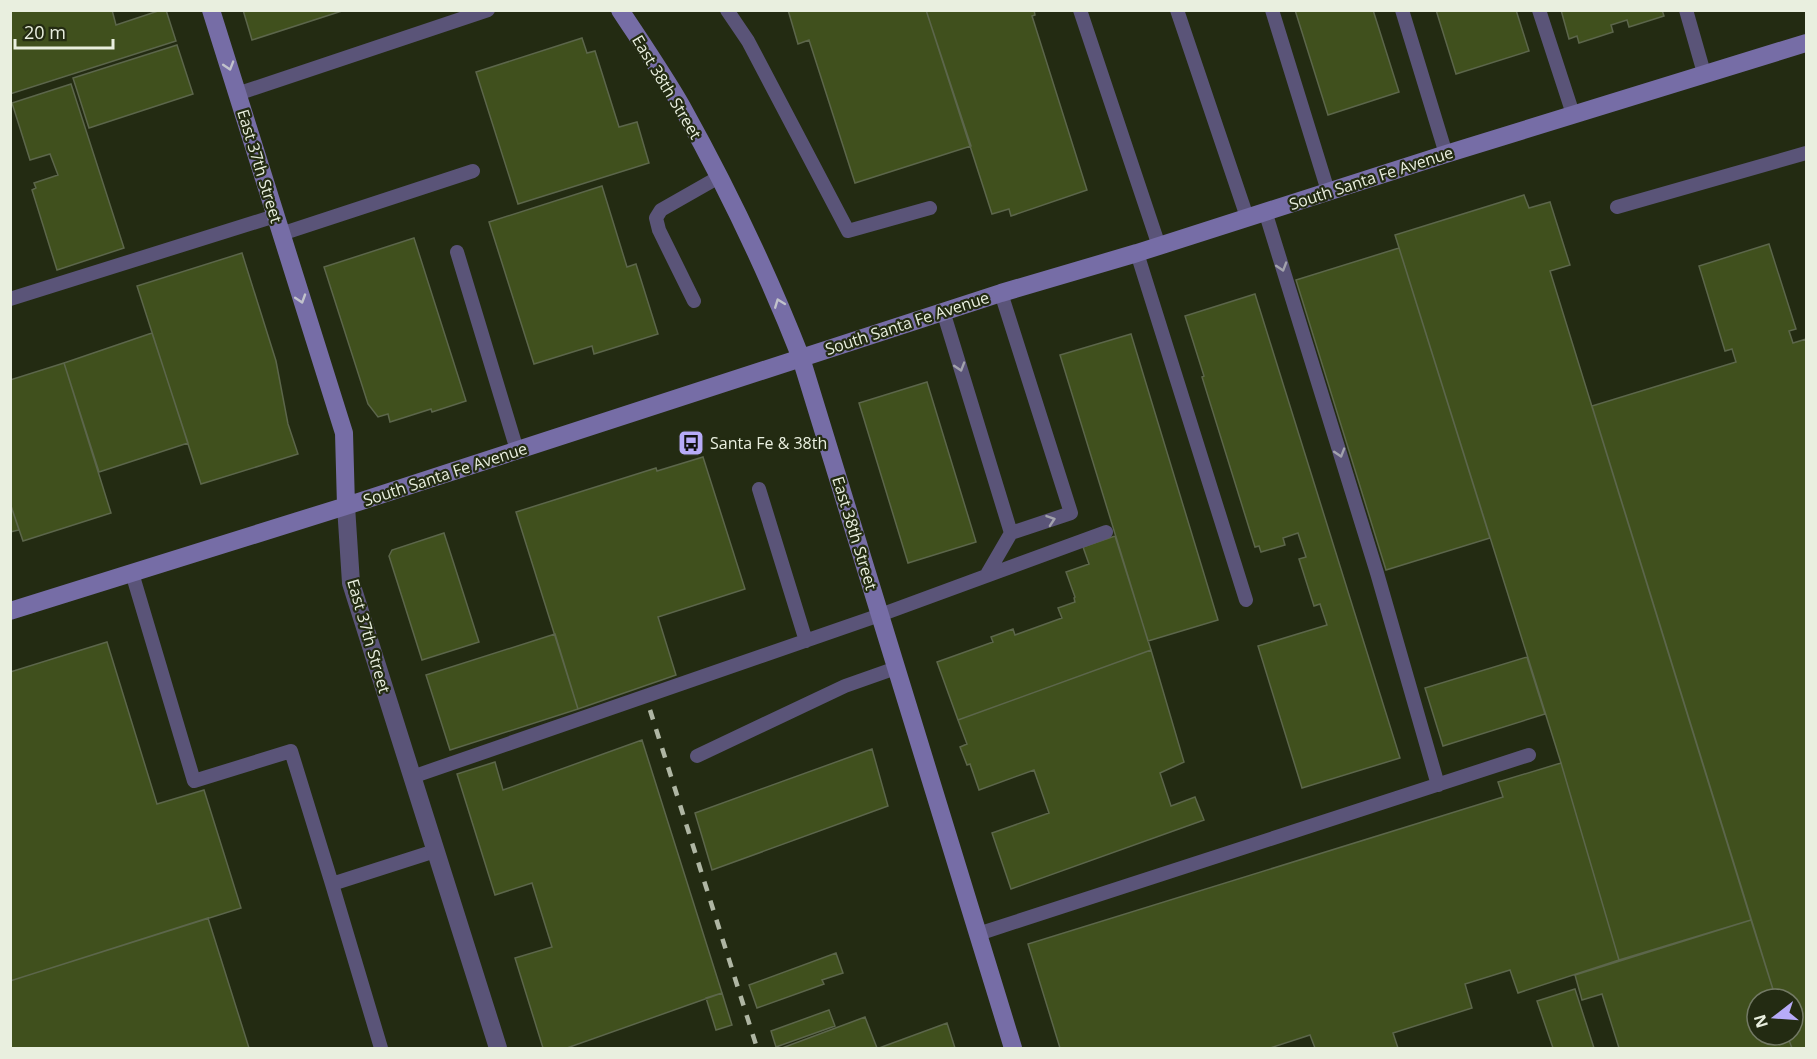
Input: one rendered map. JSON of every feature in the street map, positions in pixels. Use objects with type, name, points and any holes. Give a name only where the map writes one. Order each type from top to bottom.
[{"type":"main road","name":"East 37th Street","points":[[211,10],[344,433],[346,506]]},
{"type":"main road","name":"East 38th Street","points":[[620,10],[681,105],[719,177],[775,292],[801,358],[1013,1048]]},
{"type":"main road","name":"South Santa Fe Avenue","points":[[10,611],[346,506],[943,311],[1137,253],[1704,73],[1805,48]]},
{"type":"street","name":"East 37th Street","points":[[346,506],[351,583],[498,1048]]},
{"type":"lane","points":[[237,94],[489,10]]},
{"type":"lane","points":[[727,10],[748,41],[848,231],[930,208]]},
{"type":"lane","points":[[1080,10],[1159,246]]},
{"type":"lane","points":[[1177,10],[1247,217]]},
{"type":"lane","points":[[1272,10],[1328,191]]},
{"type":"lane","points":[[1402,10],[1446,154]]},
{"type":"lane","points":[[1539,10],[1573,114]]},
{"type":"lane","points":[[1686,10],[1704,73]]},
{"type":"lane","points":[[1617,207],[1806,153]]},
{"type":"lane","points":[[281,234],[473,171]]},
{"type":"lane","points":[[694,301],[659,230],[656,218],[661,210],[719,177]]},
{"type":"lane","points":[[1265,211],[1381,585],[1438,785]]},
{"type":"lane","points":[[10,299],[275,216]]},
{"type":"lane","points":[[457,252],[517,450]]},
{"type":"lane","points":[[1137,253],[1246,600]]},
{"type":"lane","points":[[986,576],[1011,534],[1071,513],[1001,293]]},
{"type":"lane","points":[[943,311],[1011,534]]},
{"type":"lane","points":[[759,489],[806,641]]},
{"type":"lane","points":[[412,777],[880,615],[1106,532]]},
{"type":"lane","points":[[132,573],[194,781],[291,751],[381,1048]]},
{"type":"lane","points":[[697,756],[845,686],[896,668]]},
{"type":"lane","points":[[978,934],[1529,755]]},
{"type":"lane","points":[[332,884],[435,851]]},
{"type":"building","points":[[10,10],[112,10],[116,25],[166,10],[176,41],[10,94]]},
{"type":"building","points":[[243,10],[345,10],[252,40]]},
{"type":"building","points":[[788,10],[926,10],[971,146],[855,183],[809,40],[798,44]]},
{"type":"building","points":[[926,10],[1034,10],[1035,15],[1032,16],[1087,190],[1011,216],[1009,209],[992,214]]},
{"type":"building","points":[[1295,10],[1373,10],[1399,92],[1328,115]]},
{"type":"building","points":[[1436,10],[1516,10],[1529,51],[1456,74]]},
{"type":"building","points":[[1561,10],[1662,10],[1664,16],[1629,27],[1627,20],[1611,25],[1613,32],[1579,43],[1577,36],[1569,39]]},
{"type":"building","points":[[582,38],[587,53],[595,51],[619,127],[637,122],[649,163],[518,204],[476,72]]},
{"type":"building","points":[[177,45],[193,94],[89,128],[73,78]]},
{"type":"building","points":[[71,84],[124,248],[57,270],[32,190],[36,188],[34,183],[58,175],[50,154],[30,160],[12,103]]},
{"type":"building","points":[[602,186],[627,267],[636,264],[658,334],[594,354],[592,346],[534,364],[489,222]]},
{"type":"building","points":[[1524,195],[1529,208],[1550,202],[1570,265],[1550,271],[1751,920],[1619,960],[1561,763],[1395,235]]},
{"type":"building","points":[[414,238],[466,401],[390,422],[388,414],[378,417],[368,404],[324,267]]},
{"type":"building","points":[[1769,244],[1796,329],[1789,331],[1793,343],[1806,339],[1806,1048],[1792,1047],[1805,1047],[1805,987],[1772,987],[1592,406],[1736,362],[1732,349],[1725,351],[1699,266]]},
{"type":"building","points":[[1399,248],[1490,538],[1386,570],[1296,280]]},
{"type":"building","points":[[242,253],[276,361],[288,424],[298,454],[201,484],[137,286]]},
{"type":"building","points":[[1255,294],[1400,758],[1302,788],[1258,646],[1327,625],[1320,604],[1314,606],[1299,559],[1306,557],[1298,533],[1283,538],[1285,545],[1261,552],[1259,546],[1255,547],[1185,316]]},
{"type":"building","points":[[152,333],[188,443],[99,472],[64,363]]},
{"type":"building","points":[[1131,334],[1218,620],[1148,641],[1060,355]]},
{"type":"building","points":[[64,363],[111,513],[23,541],[10,503],[10,380]]},
{"type":"building","points":[[927,382],[976,542],[908,563],[859,403]]},
{"type":"building","points":[[703,457],[745,589],[658,617],[676,675],[578,709],[516,512],[656,468],[657,471]]},
{"type":"building","points":[[10,503],[19,530],[10,532]]},
{"type":"building","points":[[444,533],[479,642],[422,660],[389,556],[392,550]]},
{"type":"building","points":[[1115,536],[1151,650],[958,720],[937,662],[993,642],[991,637],[1013,629],[1015,635],[1062,618],[1058,608],[1075,602],[1066,572],[1089,564],[1083,547]]},
{"type":"building","points":[[555,634],[578,709],[450,750],[426,675]]},
{"type":"building","points":[[107,642],[157,804],[204,790],[241,908],[10,981],[10,672]]},
{"type":"building","points":[[1151,650],[1184,762],[1160,773],[1171,806],[1195,797],[1204,820],[1011,889],[992,833],[1049,813],[1034,770],[979,790],[970,764],[967,765],[960,747],[967,744],[958,720]]},
{"type":"building","points":[[1527,657],[1545,714],[1443,746],[1425,688]]},
{"type":"building","points":[[642,740],[722,993],[567,1048],[543,1048],[515,958],[552,947],[532,883],[495,895],[457,774],[495,762],[503,790]]},
{"type":"building","points":[[872,749],[888,806],[712,870],[695,813]]},
{"type":"building","points":[[1561,763],[1619,960],[1518,993],[1510,970],[1465,984],[1472,1008],[1393,1033],[1398,1048],[1315,1048],[1310,1035],[1270,1048],[1060,1048],[1028,944],[1503,797],[1498,782]]},
{"type":"building","points":[[208,918],[249,1048],[10,1048],[10,981]]},
{"type":"building","points":[[1751,920],[1772,987],[1745,987],[1745,1047],[1792,1048],[1619,1048],[1602,994],[1582,1000],[1575,975]]},
{"type":"building","points":[[836,953],[843,973],[822,980],[824,984],[757,1008],[749,985]]},
{"type":"building","points":[[1575,989],[1594,1048],[1553,1048],[1537,1001]]},
{"type":"building","points":[[722,993],[732,1025],[716,1030],[706,998]]},
{"type":"building","points":[[829,1010],[835,1026],[776,1047],[771,1031]]},
{"type":"building","points":[[865,1017],[877,1048],[782,1048]]},
{"type":"building","points":[[947,1023],[955,1048],[879,1048]]},
{"type":"railway","points":[[650,710],[757,1048]]},
{"type":"place","name":"Santa Fe & 38th","points":[[691,443]]}]
